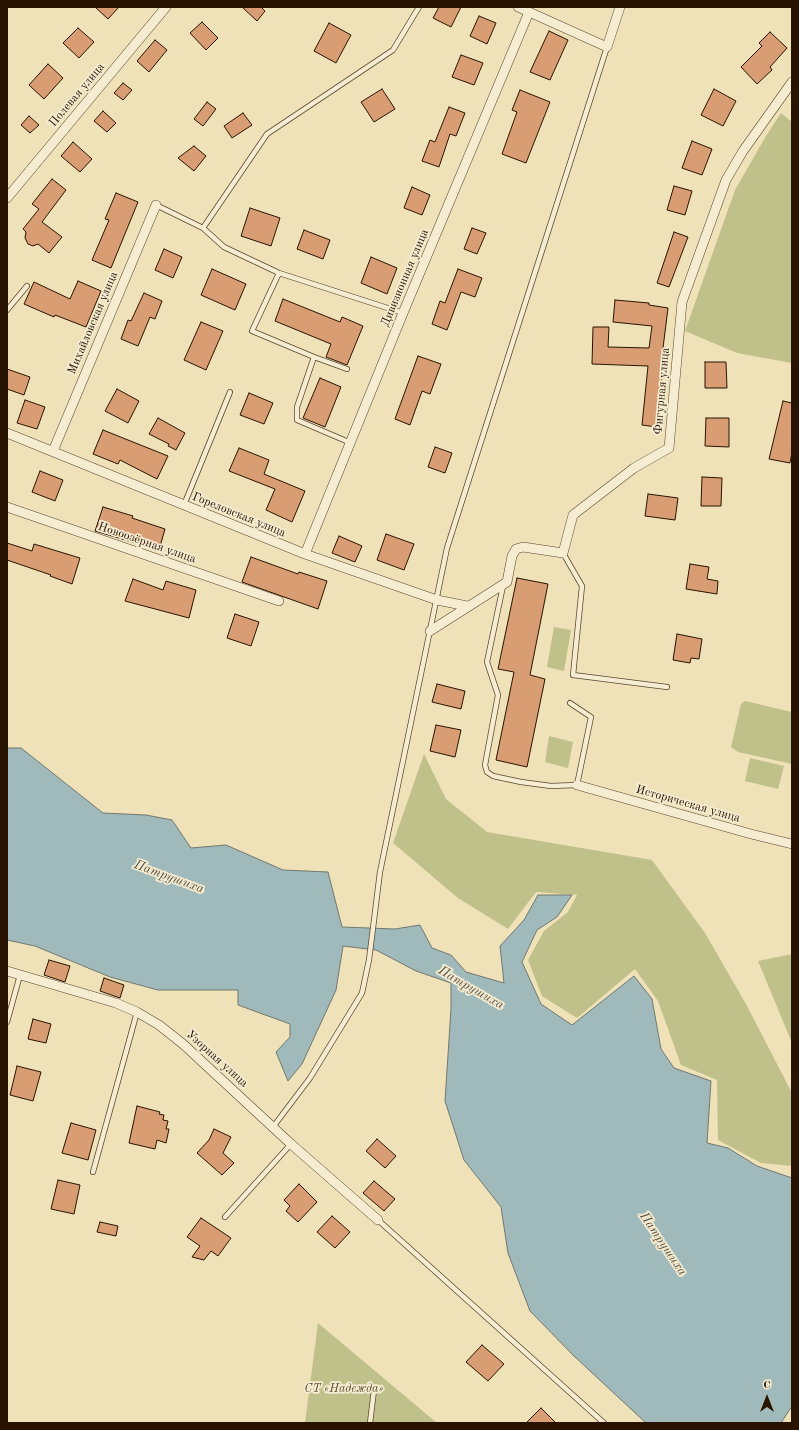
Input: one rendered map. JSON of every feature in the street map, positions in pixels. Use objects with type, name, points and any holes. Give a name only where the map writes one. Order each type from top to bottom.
[{"type":"street","name":"Полевая улица","points":[[7,198],[166,7]]},
{"type":"street","points":[[518,7],[608,46],[620,7]]},
{"type":"street","name":"Дивизионная улица","points":[[306,554],[403,313],[529,12]]},
{"type":"street","name":"Фигурная улица","points":[[563,553],[573,515],[634,468],[669,448],[682,302],[726,180],[743,151],[792,82]]},
{"type":"street","name":"Михайловская улица","points":[[52,451],[156,204]]},
{"type":"street","name":"Гореловская улица","points":[[7,433],[306,554],[437,600],[467,606]]},
{"type":"street","name":"Новоозёрная улица","points":[[7,507],[279,601]]},
{"type":"street","points":[[430,631],[467,606],[503,586],[507,582],[512,556],[516,549],[523,547],[563,553]]},
{"type":"street","name":"Историческая улица","points":[[577,784],[750,834],[792,844]]},
{"type":"street","name":"Узорная улица","points":[[7,971],[116,1003],[137,1012],[159,1025],[183,1044],[291,1144],[378,1220]]},
{"type":"lane","points":[[203,228],[267,134],[394,50],[419,7]]},
{"type":"lane","points":[[274,1127],[310,1078],[362,993],[369,960],[380,872],[447,548],[608,46]]},
{"type":"lane","points":[[156,204],[203,228],[224,247],[279,273],[403,313]]},
{"type":"lane","points":[[279,273],[252,331],[347,369]]},
{"type":"lane","points":[[7,310],[28,286]]},
{"type":"lane","points":[[314,357],[297,407],[297,420],[351,443]]},
{"type":"lane","points":[[184,505],[230,392]]},
{"type":"lane","points":[[563,553],[582,586],[573,675],[667,687]]},
{"type":"lane","points":[[503,586],[488,662],[498,695],[485,765],[487,772],[493,776],[521,782],[551,786],[577,784],[591,717],[570,703]]},
{"type":"lane","points":[[7,1022],[20,975]]},
{"type":"lane","points":[[93,1172],[137,1012]]},
{"type":"lane","points":[[225,1217],[291,1144]]},
{"type":"lane","points":[[378,1220],[604,1423]]},
{"type":"lane","points":[[370,1423],[374,1390]]},
{"type":"green space","points":[[781,113],[792,122],[792,363],[737,353],[685,331],[735,190]]},
{"type":"green space","points":[[554,627],[571,630],[564,671],[547,667]]},
{"type":"green space","points":[[745,701],[792,712],[792,764],[738,752],[731,747],[741,704]]},
{"type":"green space","points":[[549,736],[573,742],[568,768],[545,762]]},
{"type":"green space","points":[[424,754],[446,799],[487,832],[652,860],[705,933],[746,1004],[792,1093],[792,1166],[761,1163],[718,1140],[717,1080],[681,1065],[658,1001],[635,969],[577,1018],[542,996],[528,960],[544,931],[568,912],[577,895],[536,892],[508,929],[458,898],[393,843]]},
{"type":"green space","points":[[750,758],[784,766],[778,789],[745,781]]},
{"type":"green space","points":[[792,954],[792,1043],[758,961]]},
{"type":"green space","name":"СТ «Надежда»","points":[[318,1323],[437,1423],[305,1423]]},
{"type":"water","name":"Патрушиха","points":[[7,748],[21,748],[103,813],[146,815],[172,820],[191,848],[226,845],[283,870],[328,872],[342,927],[395,929],[420,925],[432,948],[451,955],[466,972],[504,983],[500,946],[524,920],[538,895],[572,895],[557,917],[537,930],[522,962],[541,1004],[572,1025],[634,976],[652,999],[661,1049],[674,1068],[711,1081],[707,1143],[728,1148],[757,1166],[792,1178],[792,1406],[781,1423],[646,1423],[574,1356],[530,1311],[508,1253],[501,1207],[464,1160],[445,1101],[451,1009],[451,983],[416,971],[376,950],[343,946],[336,990],[302,1064],[288,1081],[276,1052],[290,1037],[290,1024],[238,1005],[238,990],[158,990],[110,977],[35,946],[7,940]]},
{"type":"building","points":[[95,7],[119,7],[108,19]]},
{"type":"building","points":[[242,7],[261,7],[265,11],[257,21]]},
{"type":"building","points":[[439,7],[461,7],[451,27],[433,18]]},
{"type":"building","points":[[479,16],[496,23],[487,44],[470,36]]},
{"type":"building","points":[[202,22],[218,38],[206,50],[190,33]]},
{"type":"building","points":[[329,23],[351,35],[336,63],[314,51]]},
{"type":"building","points":[[78,28],[94,42],[79,58],[63,43]]},
{"type":"building","points":[[549,31],[568,40],[550,80],[530,72]]},
{"type":"building","points":[[770,32],[787,48],[770,67],[772,70],[757,84],[741,67],[762,46],[759,43]]},
{"type":"building","points":[[155,40],[167,50],[149,72],[137,61]]},
{"type":"building","points":[[461,55],[483,63],[474,85],[452,77]]},
{"type":"building","points":[[48,64],[63,78],[44,99],[29,85]]},
{"type":"building","points":[[123,83],[132,90],[123,100],[114,93]]},
{"type":"building","points":[[382,89],[395,109],[374,122],[361,102]]},
{"type":"building","points":[[714,89],[736,101],[723,126],[701,115]]},
{"type":"building","points":[[520,90],[550,102],[526,163],[502,154],[517,112],[512,110]]},
{"type":"building","points":[[207,102],[216,109],[203,126],[194,119]]},
{"type":"building","points":[[449,107],[465,113],[456,136],[450,134],[439,167],[422,161],[430,140],[435,142]]},
{"type":"building","points":[[103,111],[116,123],[107,132],[94,121]]},
{"type":"building","points":[[243,113],[252,125],[232,138],[224,126]]},
{"type":"building","points":[[29,116],[39,125],[30,133],[21,125]]},
{"type":"building","points":[[692,141],[712,149],[702,175],[682,168]]},
{"type":"building","points":[[73,142],[92,159],[80,172],[61,156]]},
{"type":"building","points":[[194,146],[206,156],[194,171],[178,158]]},
{"type":"building","points":[[52,179],[66,190],[42,222],[62,237],[49,253],[38,244],[33,246],[28,244],[25,238],[26,232],[23,229],[39,209],[32,204]]},
{"type":"building","points":[[674,186],[692,191],[685,215],[667,210]]},
{"type":"building","points":[[412,187],[430,195],[422,215],[404,208]]},
{"type":"building","points":[[116,193],[138,202],[111,268],[92,260],[109,220],[105,219]]},
{"type":"building","points":[[250,208],[280,218],[271,246],[241,236]]},
{"type":"building","points":[[472,228],[486,233],[477,254],[464,249]]},
{"type":"building","points":[[304,230],[330,240],[323,259],[297,249]]},
{"type":"building","points":[[674,232],[688,237],[669,287],[657,283]]},
{"type":"building","points":[[164,249],[182,257],[173,278],[155,270]]},
{"type":"building","points":[[371,257],[397,268],[387,294],[361,283]]},
{"type":"building","points":[[212,269],[246,284],[235,310],[201,295]]},
{"type":"building","points":[[458,269],[482,278],[475,297],[461,292],[447,330],[432,324],[440,301],[445,303]]},
{"type":"building","points":[[78,281],[101,291],[86,327],[55,315],[54,317],[24,304],[34,282],[70,299]]},
{"type":"building","points":[[144,293],[162,301],[155,319],[150,317],[138,346],[121,339],[128,320],[131,321]]},
{"type":"building","points":[[283,299],[340,322],[342,317],[363,326],[347,365],[326,357],[331,344],[275,321]]},
{"type":"building","points":[[615,300],[649,303],[649,305],[668,308],[663,348],[666,348],[665,366],[663,366],[657,427],[642,425],[648,366],[592,364],[593,327],[609,327],[608,347],[649,348],[652,326],[613,322]]},
{"type":"building","points":[[201,322],[223,331],[206,370],[184,360]]},
{"type":"building","points":[[418,356],[441,364],[430,394],[422,391],[410,425],[395,419]]},
{"type":"building","points":[[705,362],[726,362],[727,388],[705,388]]},
{"type":"building","points":[[7,369],[30,377],[24,395],[7,389]]},
{"type":"building","points":[[320,378],[341,387],[325,427],[303,418]]},
{"type":"building","points":[[117,389],[139,401],[128,423],[105,411]]},
{"type":"building","points":[[249,393],[273,403],[264,424],[240,415]]},
{"type":"building","points":[[25,400],[45,407],[37,429],[17,423]]},
{"type":"building","points":[[783,401],[792,403],[792,452],[790,463],[769,459]]},
{"type":"building","points":[[158,418],[185,433],[176,450],[168,446],[169,444],[149,434]]},
{"type":"building","points":[[706,418],[729,418],[729,447],[705,446]]},
{"type":"building","points":[[103,430],[168,456],[157,479],[120,460],[118,464],[93,454]]},
{"type":"building","points":[[435,447],[452,453],[445,473],[428,467]]},
{"type":"building","points":[[239,448],[269,460],[264,474],[305,491],[292,522],[266,510],[275,489],[229,471]]},
{"type":"building","points":[[40,471],[63,480],[55,501],[32,492]]},
{"type":"building","points":[[702,477],[722,478],[721,506],[701,506]]},
{"type":"building","points":[[648,494],[678,498],[675,520],[645,516]]},
{"type":"building","points":[[103,507],[133,516],[132,518],[165,529],[159,550],[95,531]]},
{"type":"building","points":[[386,534],[414,544],[404,570],[377,560]]},
{"type":"building","points":[[339,536],[362,546],[355,562],[332,553]]},
{"type":"building","points":[[7,543],[32,551],[34,544],[80,558],[72,584],[7,560]]},
{"type":"building","points":[[251,557],[298,574],[299,572],[327,581],[318,609],[242,582]]},
{"type":"building","points":[[690,564],[709,567],[707,579],[718,581],[717,594],[686,589]]},
{"type":"building","points":[[517,578],[548,584],[530,675],[545,679],[527,767],[496,760],[514,672],[498,669]]},
{"type":"building","points":[[133,579],[163,590],[166,581],[196,590],[189,618],[125,601]]},
{"type":"building","points":[[235,614],[259,622],[251,646],[227,638]]},
{"type":"building","points":[[677,634],[702,639],[699,659],[691,658],[690,663],[673,660]]},
{"type":"building","points":[[437,684],[465,691],[461,709],[432,702]]},
{"type":"building","points":[[436,725],[461,730],[455,757],[430,751]]},
{"type":"building","points":[[49,960],[70,966],[65,982],[44,975]]},
{"type":"building","points":[[104,978],[124,985],[120,998],[100,991]]},
{"type":"building","points":[[33,1019],[51,1024],[46,1043],[28,1039]]},
{"type":"building","points":[[17,1066],[41,1072],[33,1101],[10,1095]]},
{"type":"building","points":[[137,1106],[160,1112],[159,1114],[164,1115],[163,1120],[168,1121],[166,1129],[169,1129],[166,1143],[157,1140],[155,1149],[129,1143]]},
{"type":"building","points":[[71,1123],[96,1130],[88,1160],[62,1153]]},
{"type":"building","points":[[214,1129],[231,1137],[223,1153],[234,1163],[222,1175],[197,1153],[209,1140]]},
{"type":"building","points":[[377,1139],[396,1156],[385,1168],[366,1151]]},
{"type":"building","points":[[58,1180],[80,1185],[74,1214],[51,1209]]},
{"type":"building","points":[[374,1181],[395,1199],[384,1211],[363,1193]]},
{"type":"building","points":[[299,1184],[317,1202],[298,1222],[286,1211],[290,1206],[284,1200]]},
{"type":"building","points":[[332,1216],[350,1232],[335,1248],[317,1232]]},
{"type":"building","points":[[201,1218],[231,1238],[218,1256],[211,1251],[204,1260],[192,1257],[200,1246],[187,1237]]},
{"type":"building","points":[[100,1222],[118,1226],[116,1236],[97,1232]]},
{"type":"building","points":[[482,1345],[504,1364],[488,1381],[466,1362]]},
{"type":"building","points":[[541,1408],[556,1423],[526,1423]]}]
